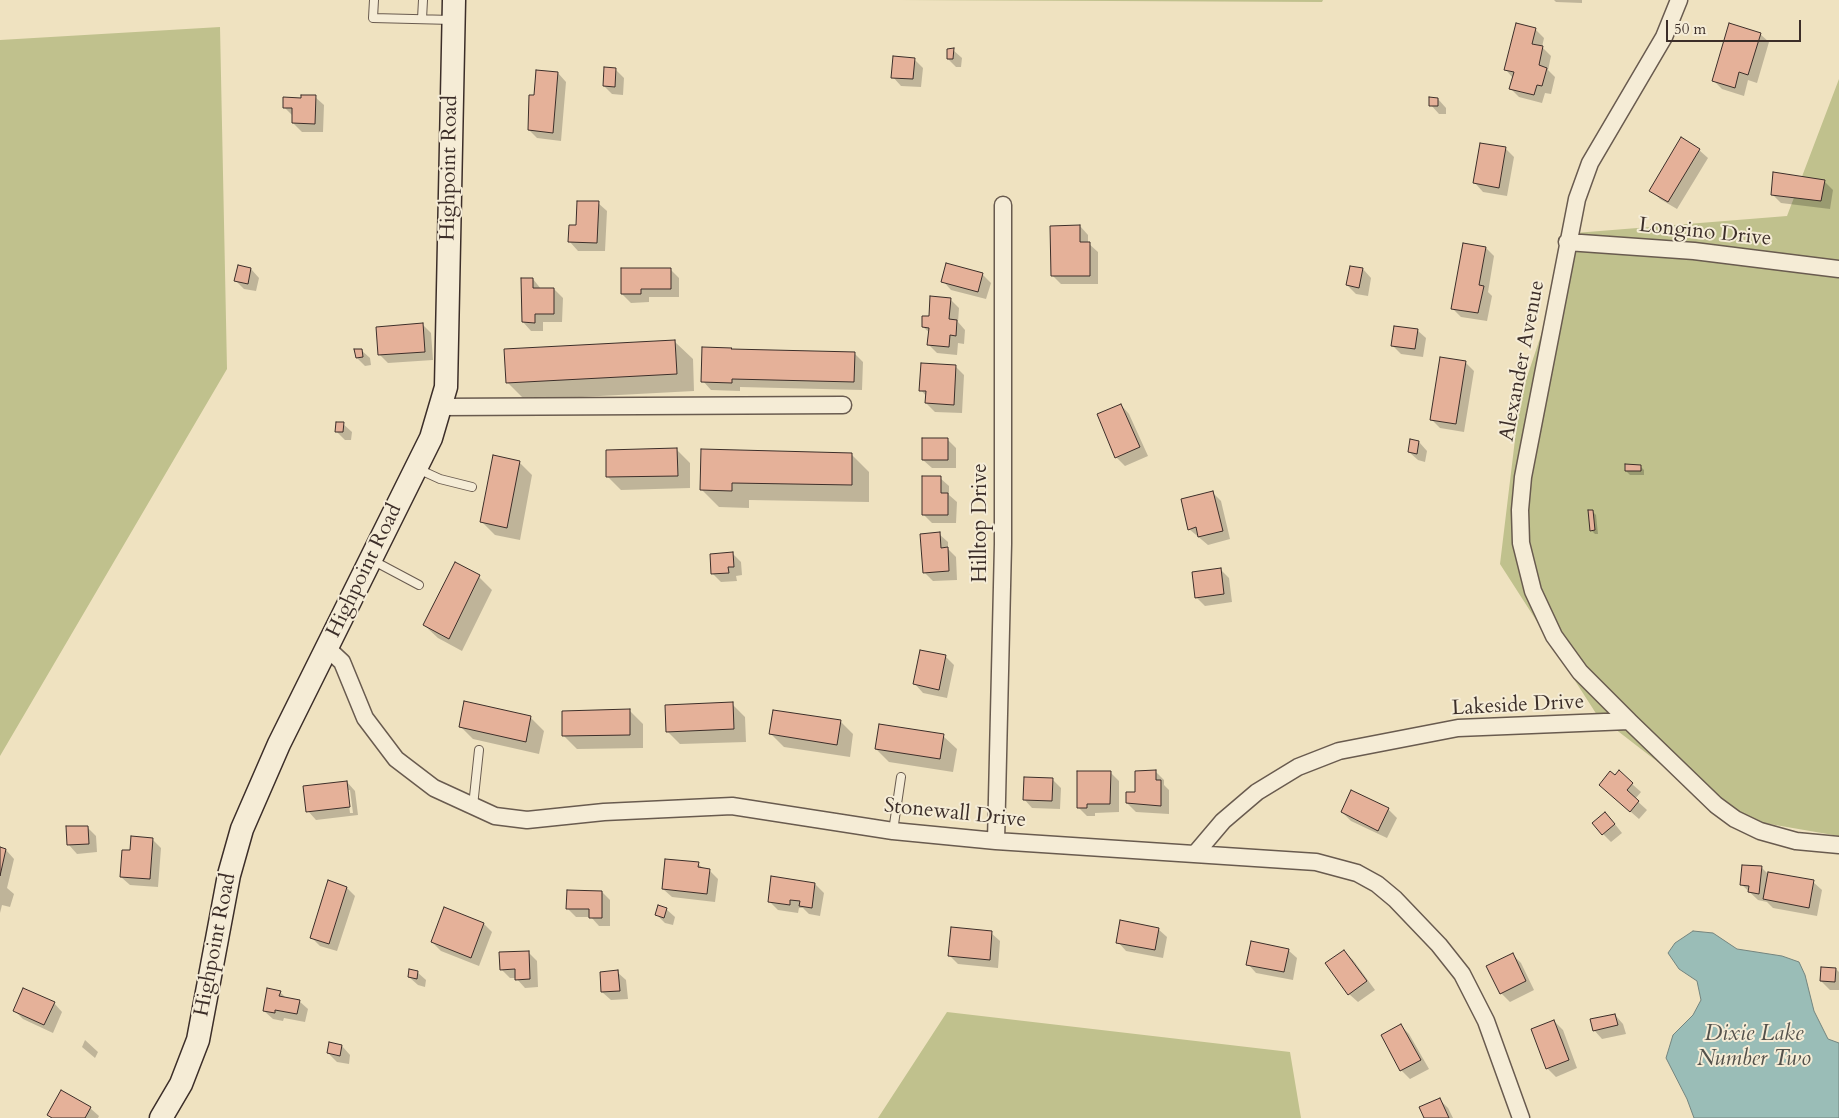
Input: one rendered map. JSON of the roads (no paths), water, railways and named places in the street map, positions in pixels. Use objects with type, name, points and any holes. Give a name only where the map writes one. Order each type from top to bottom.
[{"type":"street","name":"Alexander Avenue","points":[[1629,721],[1580,672],[1554,636],[1533,591],[1522,543],[1520,510],[1523,477],[1567,242],[1577,199],[1590,163],[1664,36],[1679,0]]},
{"type":"street","name":"Highpoint Road","points":[[161,1118],[181,1084],[198,1040],[229,875],[242,829],[279,744],[431,438],[446,387],[454,10]]},
{"type":"street","name":"Hilltop Drive","points":[[996,841],[1004,544],[1003,205]]},
{"type":"street","name":"Longino Drive","points":[[1567,242],[1694,251],[1839,269]]},
{"type":"street","points":[[440,407],[843,405]]},
{"type":"street","name":"Stonewall Drive","points":[[326,648],[342,662],[365,718],[396,759],[434,788],[495,816],[527,820],[604,812],[732,806],[894,830],[996,841],[1316,862],[1357,873],[1377,884],[1395,899],[1440,944],[1462,974],[1486,1021],[1521,1118]]},
{"type":"street","points":[[1629,721],[1716,805],[1736,819],[1760,831],[1796,841],[1839,845]]},
{"type":"street","name":"Lakeside Drive","points":[[1195,854],[1223,821],[1257,792],[1298,767],[1339,751],[1458,728],[1629,721]]},
{"type":"lane","points":[[374,0],[373,18],[422,19],[454,10]]},
{"type":"lane","points":[[422,19],[424,0]]},
{"type":"lane","points":[[416,468],[440,479],[472,487]]},
{"type":"lane","points":[[370,559],[419,585]]},
{"type":"lane","points":[[473,806],[479,750]]},
{"type":"lane","points":[[894,830],[901,777]]},
{"type":"water","name":"Dixie Lake Number Two","points":[[1693,931],[1713,933],[1737,949],[1782,956],[1799,962],[1805,975],[1814,1011],[1828,1039],[1839,1043],[1839,1118],[1694,1118],[1687,1099],[1666,1058],[1673,1035],[1693,1015],[1701,1000],[1697,981],[1679,969],[1668,953],[1675,943]]}]
